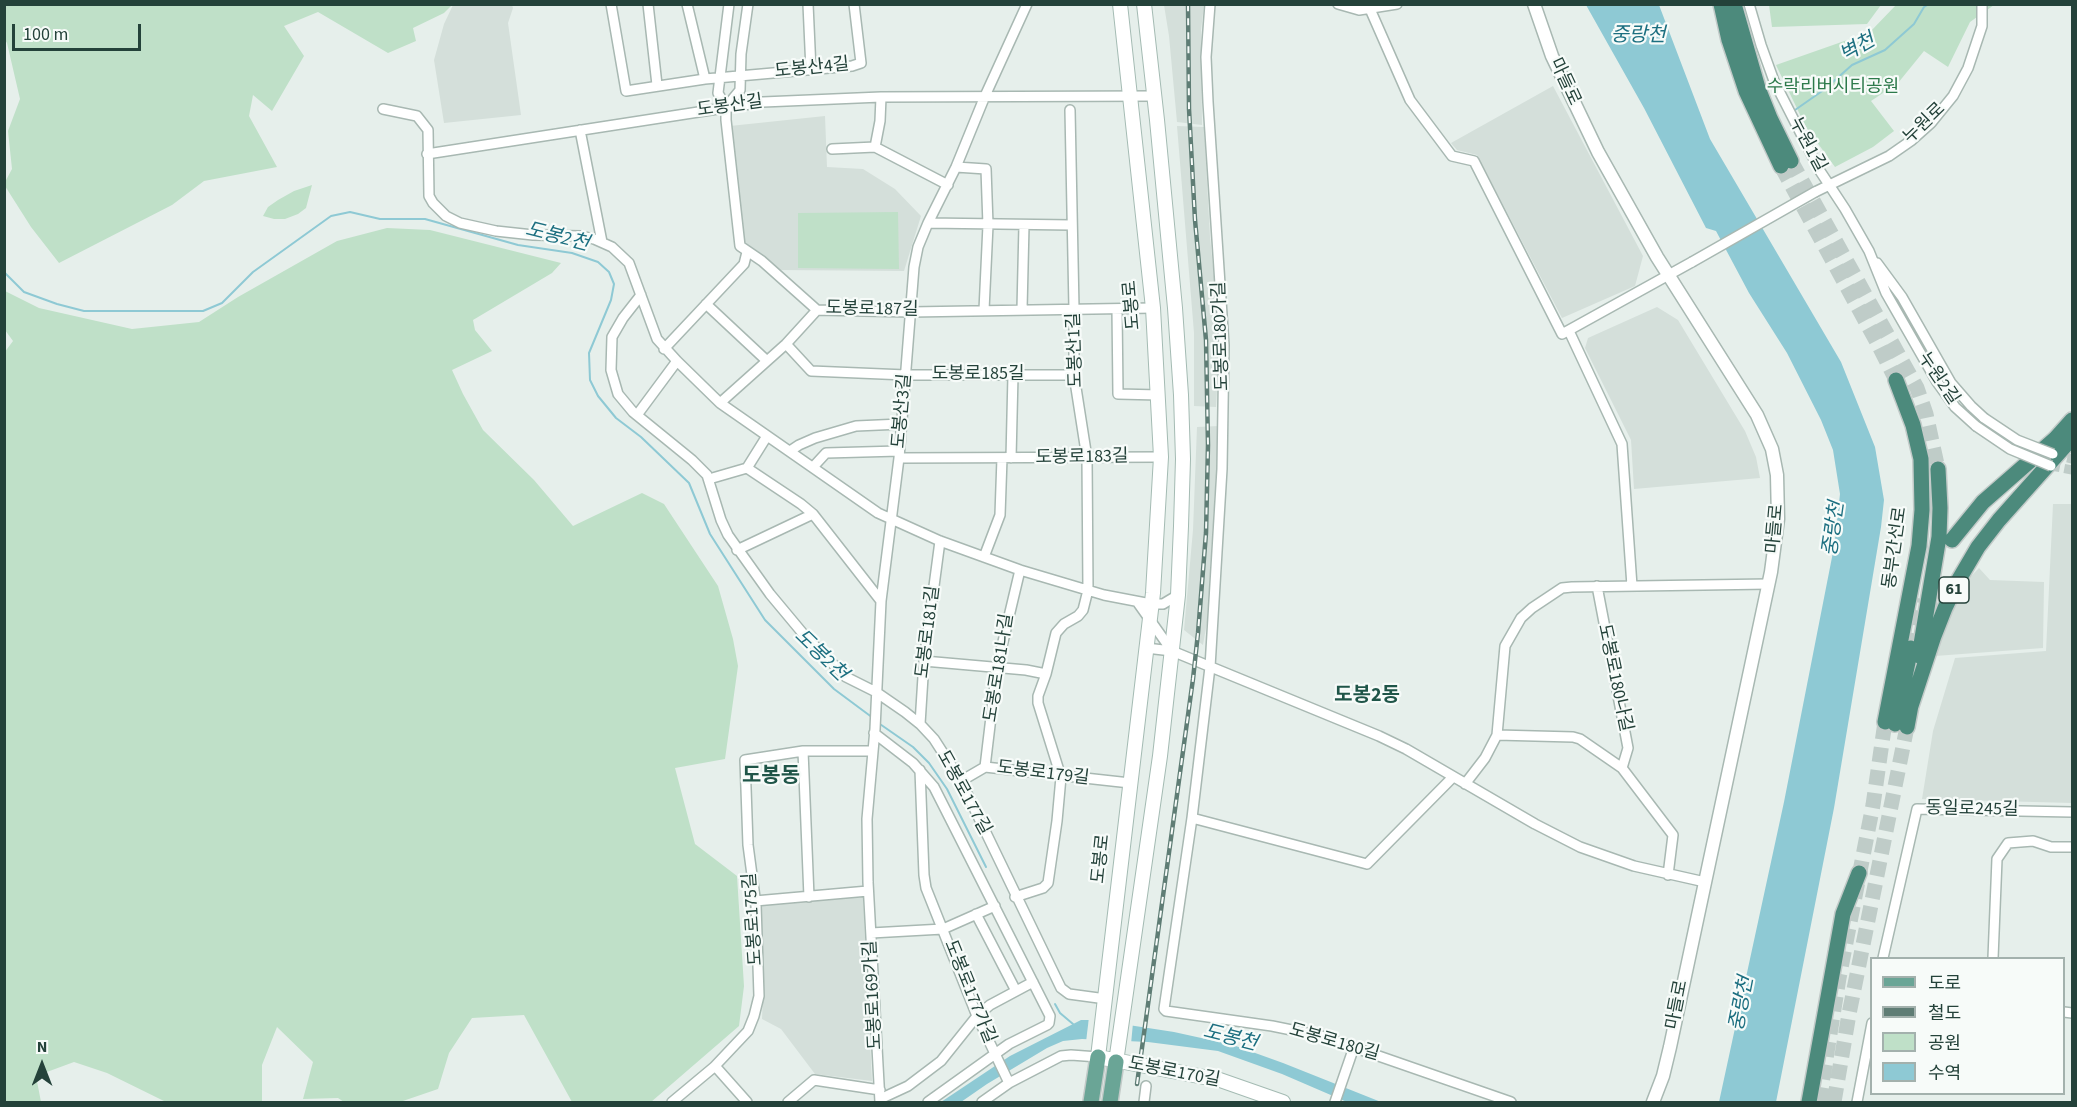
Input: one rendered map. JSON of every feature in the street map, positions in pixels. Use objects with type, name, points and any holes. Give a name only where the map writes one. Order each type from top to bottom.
[{"type":"highway","points":[[1721,4],[1729,40],[1746,91],[1786,164],[1758,88],[1734,4]]},
{"type":"highway","name":"동부간선로","points":[[1896,380],[1913,425],[1921,459],[1922,510],[1896,725]]},
{"type":"highway","points":[[1952,540],[1983,502],[2055,439],[2073,420]]},
{"type":"highway","name":"61","points":[[1896,725],[1910,709],[1934,636],[1958,581],[1978,547],[2073,438]]},
{"type":"highway","points":[[2028,488],[2049,472],[2073,448]]},
{"type":"highway","name":"61","points":[[1910,709],[1937,553],[1940,508],[1938,469]]},
{"type":"highway","points":[[1896,725],[1911,648]]},
{"type":"highway","points":[[1809,1102],[1843,914],[1859,873]]},
{"type":"main road","name":"도봉로","points":[[1090,1102],[1099,1052],[1150,621],[1145,604],[1161,457],[1153,309],[1120,4]]},
{"type":"main road","points":[[1110,1102],[1160,756],[1172,651],[1178,595],[1183,459],[1175,308],[1144,4]]},
{"type":"main road","name":"도봉로170길","points":[[1099,1052],[1220,1080],[1283,1102]]},
{"type":"street","name":"도봉산4길","points":[[611,4],[626,91],[705,79],[852,66],[861,63],[854,4]]},
{"type":"street","points":[[648,4],[657,85]]},
{"type":"street","points":[[687,4],[705,79]]},
{"type":"street","points":[[664,349],[744,264],[747,252],[740,246],[726,107],[718,93],[729,4]]},
{"type":"street","points":[[726,107],[740,90],[748,4]]},
{"type":"street","points":[[808,4],[810,70]]},
{"type":"street","name":"도봉산3길","points":[[874,731],[881,601],[899,455],[914,267],[918,247],[956,167],[1026,4]]},
{"type":"street","name":"도봉로180가길","points":[[1210,4],[1206,57],[1225,364],[1210,667]]},
{"type":"street","points":[[1338,4],[1359,10],[1397,4]]},
{"type":"street","name":"마들로","points":[[1534,4],[1552,56],[1583,122],[1668,275],[1757,415],[1772,449],[1776,465],[1779,502],[1776,542],[1769,584],[1666,1066],[1653,1102]]},
{"type":"street","name":"누원1길","points":[[1749,4],[1774,81],[1829,184]]},
{"type":"street","name":"누원로","points":[[1566,332],[1829,184],[1889,156],[1912,140],[1931,123],[1960,82],[1973,56],[1982,26],[1982,4]]},
{"type":"street","points":[[1370,9],[1410,100],[1452,156],[1474,161],[1566,332],[1622,444],[1632,586]]},
{"type":"street","name":"도봉산길","points":[[427,154],[726,107],[791,100],[880,97],[1155,96]]},
{"type":"street","points":[[874,147],[880,121],[880,97]]},
{"type":"street","points":[[383,109],[417,116],[428,130],[429,196],[439,210],[450,219],[496,231],[533,235],[581,236],[612,247],[629,263],[657,339],[676,361],[720,403],[892,521],[1020,570],[1088,590],[1145,604],[1163,604],[1178,595]]},
{"type":"street","name":"도봉산1길","points":[[1070,110],[1074,375],[1087,458],[1088,590]]},
{"type":"street","points":[[580,130],[602,242]]},
{"type":"street","points":[[832,149],[874,147],[948,185]]},
{"type":"street","points":[[956,167],[986,169],[988,225],[984,310]]},
{"type":"street","name":"누원2길","points":[[1829,184],[1869,251],[1902,297],[1951,382],[1984,418],[2017,440],[2053,454]]},
{"type":"street","points":[[928,223],[1071,225]]},
{"type":"street","points":[[1022,309],[1024,225]]},
{"type":"street","name":"누원2길","points":[[1869,251],[1886,293],[1937,382],[1955,406],[1976,426],[2010,449],[2051,465]]},
{"type":"street","name":"도봉로187길","points":[[747,252],[762,261],[817,310],[911,312],[1153,309]]},
{"type":"street","name":"도봉로177길","points":[[641,295],[614,333],[611,351],[612,376],[616,390],[627,406],[692,460],[709,479],[721,520],[737,550],[782,609],[828,660],[846,677],[920,724],[934,739],[961,781],[1015,897],[1063,990],[1069,994],[1105,1001]]},
{"type":"street","points":[[706,304],[767,361]]},
{"type":"street","points":[[1117,309],[1118,394],[1159,395]]},
{"type":"street","points":[[720,403],[786,344],[817,310]]},
{"type":"street","name":"도봉로185길","points":[[786,344],[811,370],[906,375],[1074,375]]},
{"type":"street","points":[[637,415],[676,361]]},
{"type":"street","points":[[984,557],[1000,515],[1007,458],[1012,375]]},
{"type":"street","points":[[790,451],[815,438],[856,426],[902,424]]},
{"type":"street","points":[[709,479],[747,468],[767,436]]},
{"type":"street","points":[[814,466],[826,453],[899,455]]},
{"type":"street","name":"도봉로183길","points":[[899,455],[1007,458],[1161,457]]},
{"type":"street","points":[[747,468],[813,514],[881,601]]},
{"type":"street","points":[[737,550],[813,514]]},
{"type":"street","name":"도봉로181길","points":[[920,724],[924,660],[940,541]]},
{"type":"street","name":"도봉로181나길","points":[[985,766],[997,667],[1020,570]]},
{"type":"street","points":[[1465,784],[1485,758],[1497,735],[1505,646],[1521,618],[1562,588],[1769,584]]},
{"type":"street","name":"도봉로180나길","points":[[1597,586],[1628,748],[1622,768]]},
{"type":"street","points":[[1015,897],[1043,888],[1048,883],[1061,777],[1038,703],[1038,696],[1056,633],[1083,610],[1088,590]]},
{"type":"street","points":[[1150,621],[1172,651]]},
{"type":"street","points":[[1146,648],[1172,651],[1378,736],[1406,749],[1580,847],[1634,866],[1705,882]]},
{"type":"street","points":[[924,660],[1046,674]]},
{"type":"street","name":"도봉로180길","points":[[1210,667],[1192,818],[1164,1009],[1321,1036],[1353,1051],[1511,1102]]},
{"type":"street","name":"도봉로177길","points":[[874,731],[920,770],[934,787],[1049,1012],[1049,1023],[1009,1044],[995,1056]]},
{"type":"street","name":"도봉로169가길","points":[[874,731],[867,819],[868,891],[880,1097]]},
{"type":"street","points":[[1497,735],[1573,737],[1580,739],[1622,768],[1673,835],[1668,875]]},
{"type":"street","name":"도봉로175길","points":[[672,1102],[715,1066],[748,1031],[759,996],[755,901],[748,845],[745,760],[803,752],[872,751]]},
{"type":"street","points":[[803,752],[809,897]]},
{"type":"street","name":"도봉로179길","points":[[961,781],[985,766],[1061,777],[1130,783]]},
{"type":"street","name":"도봉로177가길","points":[[920,770],[926,888],[977,1016],[1008,1081]]},
{"type":"street","points":[[1192,818],[1367,864],[1453,777]]},
{"type":"street","name":"동일로245길","points":[[1883,957],[1917,808],[2073,812]]},
{"type":"street","points":[[1993,957],[1996,859],[2007,843],[2033,841],[2051,847],[2073,847]]},
{"type":"street","points":[[755,901],[868,891]]},
{"type":"street","name":"도봉로177가길","points":[[871,933],[942,929],[995,906]]},
{"type":"street","points":[[976,914],[1016,992]]},
{"type":"street","points":[[788,1102],[814,1080],[880,1097],[908,1086],[941,1061],[977,1016],[990,1005],[1033,982]]},
{"type":"street","points":[[1857,1102],[1870,1034]]},
{"type":"street","points":[[1335,1102],[1353,1051]]},
{"type":"street","points":[[982,1102],[1008,1081],[1061,1056],[1099,1052]]},
{"type":"street","points":[[928,1102],[995,1056]]},
{"type":"street","points":[[715,1066],[747,1102]]},
{"type":"street","points":[[1144,1102],[1146,1086]]},
{"type":"shaded area","points":[[453,5],[512,5],[508,23],[521,115],[444,123],[434,60],[444,24]]},
{"type":"shaded area","points":[[1164,5],[1204,5],[1201,30],[1202,125],[1177,122]]},
{"type":"shaded area","points":[[1553,86],[1643,256],[1635,286],[1562,318],[1477,155],[1457,150],[1451,143]]},
{"type":"shaded area","points":[[825,116],[827,167],[863,169],[895,189],[921,216],[904,271],[779,270],[742,240],[730,126]]},
{"type":"shaded area","points":[[1177,126],[1204,127],[1210,237],[1220,337],[1216,407],[1194,406],[1194,333]]},
{"type":"shaded area","points":[[1657,307],[1678,320],[1745,431],[1756,457],[1760,478],[1634,489],[1631,440],[1585,348],[1588,338]]},
{"type":"shaded area","points":[[1219,426],[1207,622],[1203,645],[1184,630],[1193,530],[1197,427]]},
{"type":"shaded area","points":[[2053,504],[2072,504],[2072,803],[1922,799],[1933,731],[1955,658],[2046,651]]},
{"type":"shaded area","points":[[1979,568],[1990,580],[2044,582],[2043,648],[1935,656],[1948,613],[1966,581]]},
{"type":"shaded area","points":[[863,897],[872,1081],[815,1074],[781,1029],[762,1019],[763,995],[756,905]]},
{"type":"green space","points":[[1769,4],[1881,5],[1867,24],[1772,27]]},
{"type":"green space","points":[[5,5],[452,5],[444,13],[413,28],[416,41],[388,53],[318,12],[284,26],[304,56],[272,111],[253,95],[249,116],[277,167],[204,181],[172,205],[59,263],[31,227],[5,186],[12,169],[8,131],[20,99],[5,40]]},
{"type":"green space","name":"수락리버시티공원","points":[[1896,5],[1994,5],[1970,22],[1948,67],[1924,51],[1898,83],[1871,101],[1894,131],[1873,147],[1835,167],[1806,127],[1776,65],[1870,32]]},
{"type":"green space","points":[[312,185],[306,208],[298,214],[285,219],[263,216],[268,207],[278,200]]},
{"type":"green space","points":[[898,212],[899,269],[798,268],[798,213]]},
{"type":"green space","points":[[387,228],[430,230],[561,263],[552,273],[473,320],[475,330],[492,351],[452,370],[463,394],[483,430],[534,480],[573,526],[642,493],[664,504],[718,586],[738,666],[725,759],[675,768],[695,844],[737,876],[744,986],[739,1026],[651,1102],[572,1102],[524,1015],[472,1018],[449,1053],[438,1089],[400,1102],[344,1102],[338,1098],[303,1099],[313,1062],[277,1027],[262,1065],[262,1102],[166,1102],[107,1073],[74,1062],[36,1076],[41,1102],[5,1102],[4,353],[13,341],[5,330],[5,291],[39,308],[132,329],[199,322],[238,297],[337,241]]},
{"type":"water","name":"중랑천","points":[[1586,5],[1659,5],[1710,139],[1841,362],[1875,447],[1884,500],[1881,527],[1834,808],[1776,1102],[1719,1102],[1784,802],[1834,547],[1840,494],[1833,450],[1821,420],[1787,353],[1749,293],[1716,231],[1706,228],[1644,108]]},
{"type":"water","name":"도봉천","points":[[1081,1020],[1096,1020],[1174,1032],[1233,1045],[1381,1102],[1347,1102],[1282,1074],[1218,1051],[1148,1042],[1082,1039],[1063,1041],[1047,1048],[961,1102],[941,1102],[1010,1056]]},
{"type":"pier","points":[[1089,1017],[1133,1023],[1131,1044],[1086,1042]]},
{"type":"waterway","name":"벽천","points":[[1795,110],[1825,89],[1852,65],[1885,50],[1914,24],[1924,7],[1929,4]]},
{"type":"waterway","name":"도봉2천","points":[[4,272],[24,292],[84,311],[203,311],[222,303],[253,272],[331,216],[350,212],[380,219],[425,219],[518,245],[572,253],[598,262],[609,272],[614,284],[611,300],[589,353],[590,380],[598,396],[616,418],[641,437],[689,483],[710,534],[765,620],[834,689],[873,718]]},
{"type":"waterway","name":"도봉2천","points":[[877,722],[913,747],[929,763],[947,789],[986,867]]},
{"type":"waterway","name":"도봉2천","points":[[1055,1004],[1060,1013],[1073,1024]]},
{"type":"tunnel","points":[[1791,161],[1917,388],[1926,414],[1938,469]]},
{"type":"tunnel","points":[[1781,166],[1896,380]]},
{"type":"tunnel","points":[[2054,455],[2072,459]]},
{"type":"tunnel","points":[[2051,466],[2072,470]]},
{"type":"tunnel","points":[[1911,648],[1922,599]]},
{"type":"tunnel","points":[[1819,1102],[1839,978],[1873,805],[1885,722]]},
{"type":"tunnel","points":[[1834,1102],[1849,1014],[1907,727]]},
{"type":"railway","points":[[1137,1084],[1193,679],[1206,533],[1208,445],[1206,340],[1195,220],[1189,109],[1188,4]]},
{"type":"district","name":"도봉2동","points":[[1367,697]]},
{"type":"district","name":"도봉동","points":[[771,777]]}]
